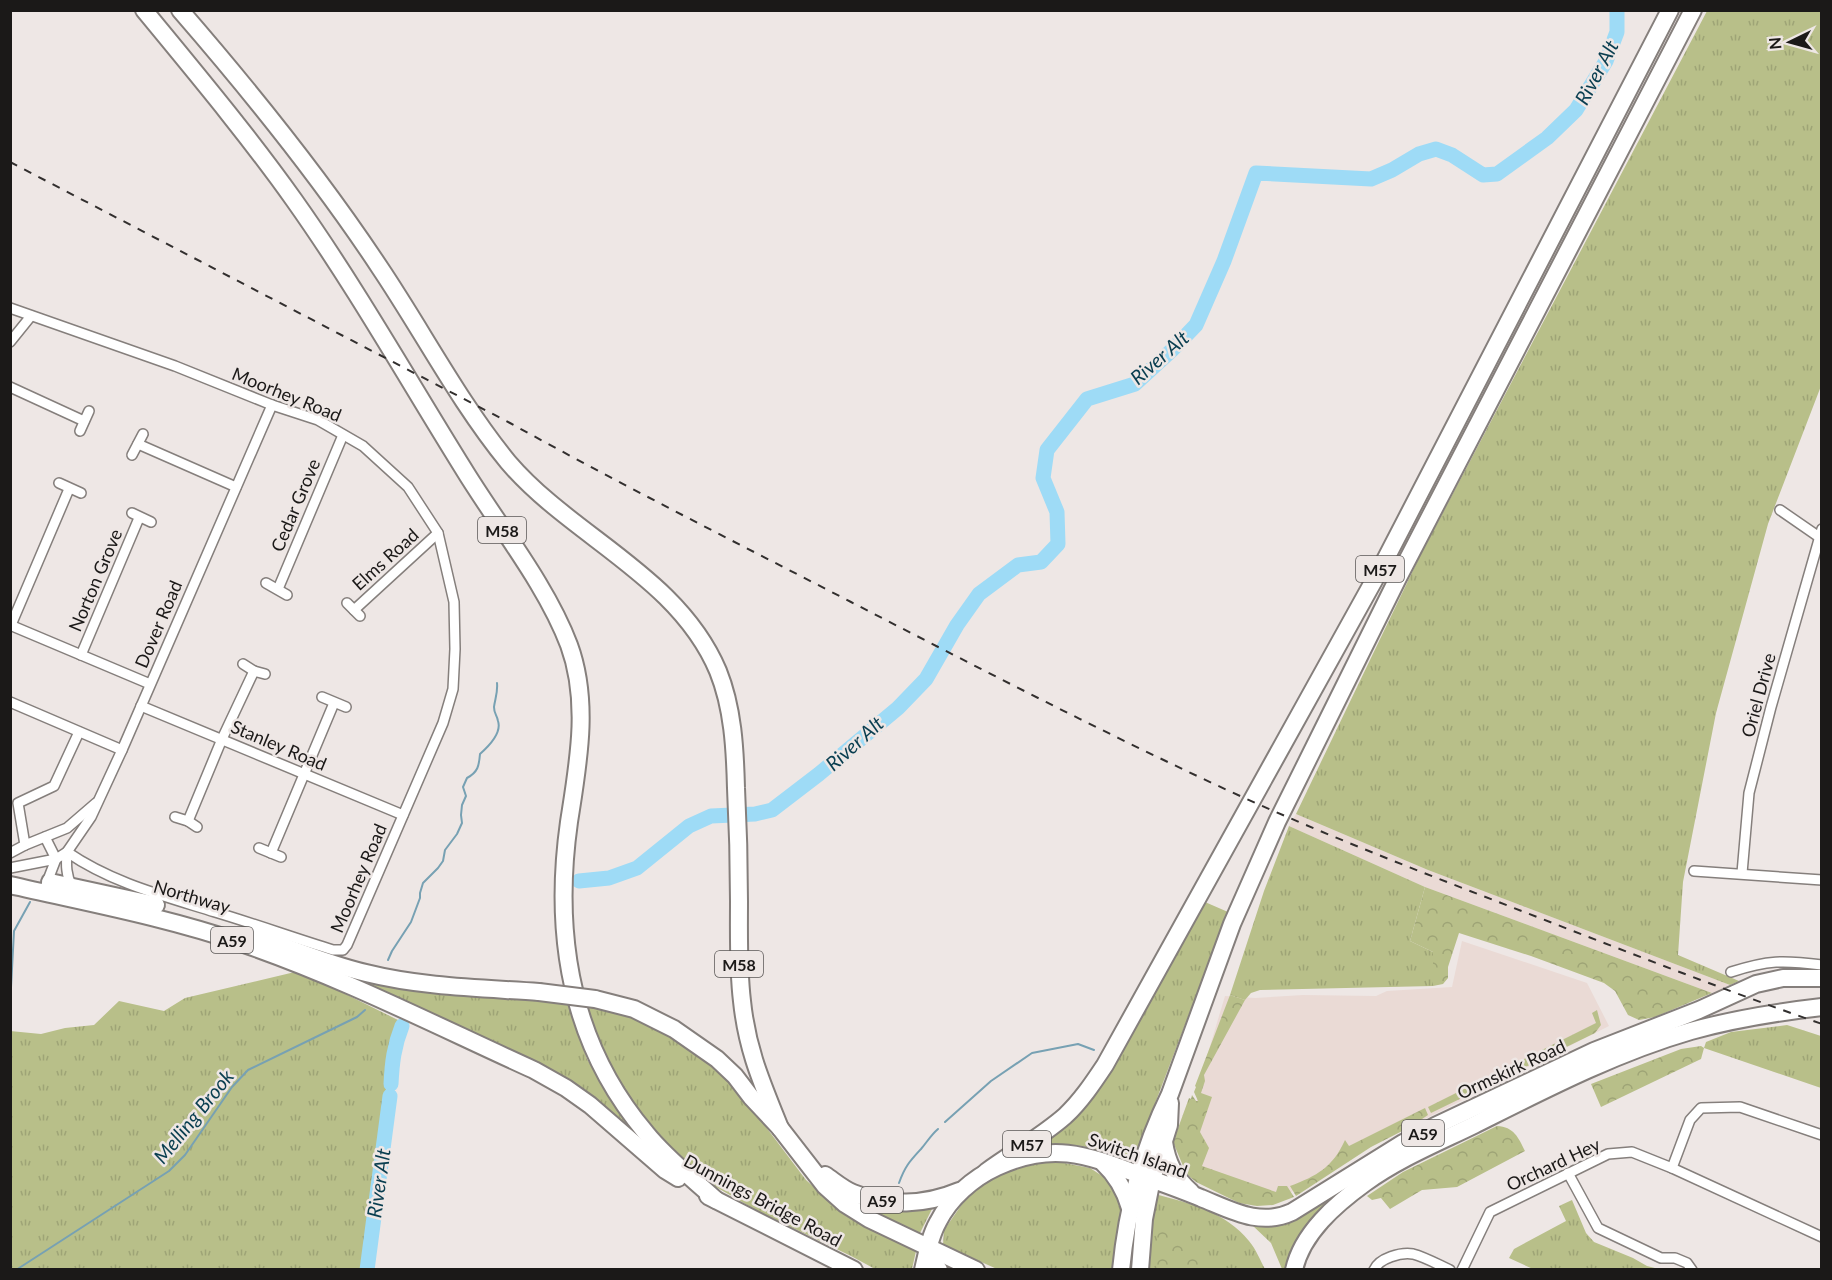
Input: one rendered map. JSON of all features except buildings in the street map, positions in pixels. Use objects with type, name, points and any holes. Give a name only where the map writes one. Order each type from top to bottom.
[{"type":"highway","name":"M58","points":[[144,10],[262,157],[315,231],[557,617],[572,653],[580,697],[579,753],[563,878],[564,930],[572,987],[595,1052],[627,1108],[657,1146],[716,1200]]},
{"type":"highway","name":"M58","points":[[180,10],[263,107],[337,205],[381,269],[481,426],[511,464],[526,481],[567,518],[657,588],[694,627],[718,672],[727,699],[735,753],[739,965],[744,1021],[755,1067],[780,1128]]},
{"type":"highway","name":"M57","points":[[986,1172],[1066,1115],[1105,1065],[1382,566],[1670,10]]},
{"type":"highway","name":"M57","points":[[1145,1177],[1158,1120],[1170,1094],[1232,924],[1277,822],[1398,578],[1693,10]]},
{"type":"highway","name":"Northway","points":[[13,884],[72,887],[131,899],[185,913],[367,974],[430,984]]},
{"type":"highway","name":"Northway","points":[[46,887],[241,943],[306,967],[411,1013]]},
{"type":"highway","name":"Ormskirk Road","points":[[1230,1210],[1258,1218],[1285,1215],[1427,1131],[1594,1051],[1699,1010],[1756,984],[1783,978],[1821,978]]},
{"type":"highway","name":"Dunnings Bridge Road","points":[[430,984],[539,992],[595,999],[634,1008],[674,1029],[717,1059],[735,1076],[780,1128],[825,1186],[845,1204],[869,1219],[929,1247]]},
{"type":"highway","name":"Ormskirk Road","points":[[1294,1269],[1301,1248],[1328,1215],[1366,1182],[1409,1156],[1559,1083],[1643,1048],[1723,1023],[1821,1007]]},
{"type":"highway","name":"Dunnings Bridge Road","points":[[411,1013],[534,1070],[566,1088],[590,1105],[665,1170],[693,1188],[854,1269]]},
{"type":"highway","name":"M57","points":[[1145,1177],[1169,1125],[1170,1094]]},
{"type":"highway","name":"M57","points":[[1164,1138],[1169,1164],[1175,1176],[1196,1196]]},
{"type":"highway","name":"Switch Island","points":[[923,1269],[938,1222],[964,1188],[986,1172],[1020,1158],[1039,1154],[1086,1156],[1230,1210]]},
{"type":"highway","points":[[1101,1161],[1118,1180],[1126,1194],[1130,1208]]},
{"type":"highway","name":"A59","points":[[807,1162],[852,1192],[874,1199],[913,1202],[945,1197],[964,1188]]},
{"type":"highway","points":[[1121,1269],[1130,1208],[1145,1177]]},
{"type":"highway","points":[[1140,1269],[1145,1177]]},
{"type":"highway","points":[[929,1247],[943,1266],[976,1269]]},
{"type":"street","name":"Moorhey Road","points":[[10,308],[176,366],[272,405],[318,420],[363,446],[408,487],[438,533],[453,602],[455,649],[453,689],[443,723],[343,950]]},
{"type":"street","points":[[10,342],[31,316]]},
{"type":"street","points":[[10,387],[84,422]]},
{"type":"street","name":"Dover Road","points":[[10,868],[56,859],[67,852],[85,828],[122,750],[272,405]]},
{"type":"street","points":[[80,431],[89,411]]},
{"type":"street","points":[[132,454],[143,434]]},
{"type":"street","name":"Cedar Grove","points":[[278,589],[343,435]]},
{"type":"street","points":[[138,444],[236,488]]},
{"type":"street","points":[[59,483],[81,493]]},
{"type":"street","points":[[69,489],[11,625],[150,684]]},
{"type":"street","points":[[1780,510],[1820,535]]},
{"type":"street","name":"Norton Grove","points":[[81,655],[135,515],[150,522]]},
{"type":"street","name":"Elms Road","points":[[354,610],[438,533]]},
{"type":"street","name":"Oriel Drive","points":[[1742,873],[1749,793],[1820,535]]},
{"type":"street","points":[[266,583],[287,595]]},
{"type":"street","points":[[243,664],[254,671],[265,674]]},
{"type":"street","points":[[188,821],[222,739],[254,671]]},
{"type":"street","points":[[322,697],[346,707]]},
{"type":"street","points":[[10,702],[122,750]]},
{"type":"street","points":[[271,853],[334,703]]},
{"type":"street","name":"Stanley Road","points":[[141,706],[403,816]]},
{"type":"street","points":[[25,845],[18,803],[54,786],[79,732]]},
{"type":"street","points":[[10,853],[67,828],[98,802]]},
{"type":"street","points":[[175,818],[188,821],[197,827]]},
{"type":"street","points":[[67,828],[76,838]]},
{"type":"street","points":[[45,837],[56,859],[46,887]]},
{"type":"street","points":[[259,848],[281,857]]},
{"type":"street","points":[[67,852],[66,869],[72,887]]},
{"type":"street","name":"Northway","points":[[67,852],[85,864],[161,896],[217,912],[333,951],[343,950]]},
{"type":"street","points":[[1694,871],[1821,880]]},
{"type":"street","points":[[1731,972],[1757,963],[1774,961],[1821,965]]},
{"type":"street","points":[[1672,1168],[1690,1120],[1701,1108],[1740,1107],[1821,1135]]},
{"type":"street","name":"Orchard Hey","points":[[1462,1269],[1490,1212],[1608,1154],[1632,1152],[1672,1168],[1821,1237]]},
{"type":"street","points":[[1568,1173],[1598,1228],[1661,1258],[1675,1258],[1687,1263],[1692,1269]]},
{"type":"street","points":[[1374,1269],[1376,1265],[1391,1256],[1412,1254],[1450,1269]]},
{"type":"shaded area","points":[[1296,814],[1428,870],[1730,985],[1712,993],[1425,887],[1289,826]]},
{"type":"shaded area","points":[[1462,941],[1587,983],[1609,1026],[1338,1163],[1277,1201],[1194,1166],[1198,1086],[1225,996],[1255,998],[1303,995],[1376,996],[1387,991],[1452,987]]},
{"type":"green space","points":[[1707,11],[1822,11],[1821,386],[1768,524],[1716,713],[1683,882],[1678,955],[1739,981],[1730,985],[1428,870],[1296,814],[1419,558]]},
{"type":"green space","points":[[1289,826],[1425,887],[1410,941],[1433,952],[1433,986],[1260,990],[1251,993],[1245,1000],[1230,995],[1264,891]]},
{"type":"green space","points":[[1425,887],[1712,993],[1655,1017],[1639,1020],[1628,1015],[1615,991],[1604,983],[1459,933],[1448,967],[1448,978],[1443,984],[1433,986],[1433,952],[1410,941]]},
{"type":"green space","points":[[1205,902],[1228,912],[1132,1164],[1083,1146],[1042,1144],[1085,1106]]},
{"type":"green space","points":[[299,971],[398,1020],[389,1046],[385,1106],[371,1186],[362,1269],[11,1269],[10,1031],[41,1034],[65,1028],[94,1025],[119,1001],[164,1011],[185,998]]},
{"type":"green space","points":[[366,978],[568,1003],[587,1059],[628,1125],[569,1082],[363,984]]},
{"type":"green space","points":[[1230,995],[1245,1000],[1204,1075],[1205,1081],[1201,1093],[1212,1097],[1200,1132],[1209,1148],[1202,1166],[1276,1192],[1278,1186],[1287,1186],[1294,1197],[1273,1205],[1257,1206],[1239,1203],[1196,1182],[1186,1173],[1173,1142],[1189,1098],[1191,1099],[1192,1095],[1198,1101],[1194,1092],[1195,1086]]},
{"type":"green space","points":[[584,1007],[613,1011],[649,1022],[697,1053],[735,1086],[806,1180],[846,1216],[916,1251],[912,1269],[875,1269],[756,1210],[716,1187],[672,1152],[633,1107],[609,1063]]},
{"type":"green space","points":[[1597,1010],[1601,1025],[1595,1033],[1431,1113],[1428,1107],[1596,1023],[1592,1013]]},
{"type":"green space","points":[[1787,1025],[1821,1036],[1821,1088],[1704,1048],[1706,1042],[1731,1032]]},
{"type":"green space","points":[[1701,1046],[1704,1048],[1701,1059],[1601,1107],[1591,1084],[1681,1049]]},
{"type":"green space","points":[[1425,1108],[1428,1115],[1371,1147],[1296,1196],[1290,1186],[1308,1178],[1329,1164],[1345,1140],[1349,1146]]},
{"type":"green space","points":[[1497,1126],[1508,1128],[1518,1137],[1525,1151],[1457,1187],[1422,1190],[1390,1209],[1381,1198],[1372,1200],[1367,1196],[1403,1172]]},
{"type":"green space","points":[[1054,1161],[1090,1168],[1110,1181],[1123,1205],[1112,1269],[997,1269],[943,1245],[944,1230],[967,1197],[995,1176],[1022,1165]]},
{"type":"green space","points":[[1351,1185],[1315,1219],[1295,1243],[1288,1269],[1282,1269],[1271,1243],[1252,1225]]},
{"type":"green space","points":[[1155,1194],[1206,1210],[1229,1223],[1240,1231],[1251,1244],[1265,1269],[1149,1270]]},
{"type":"green space","points":[[1572,1200],[1586,1233],[1594,1242],[1647,1266],[1659,1269],[1533,1269],[1509,1258],[1514,1249],[1566,1221],[1559,1206]]},
{"type":"green space","points":[[860,1205],[903,1212],[932,1209],[919,1235],[882,1220]]},
{"type":"green space","points":[[1157,1226],[1189,1247],[1218,1269],[1157,1269]]},
{"type":"waterway","name":"River Alt","points":[[579,881],[609,878],[637,868],[689,826],[711,816],[755,814],[772,810],[898,708],[926,679],[957,625],[979,594],[1018,565],[1041,562],[1058,544],[1057,512],[1043,478],[1047,450],[1087,399],[1135,384],[1196,325],[1224,261],[1256,173],[1371,179],[1419,154],[1436,149],[1452,155],[1483,175],[1497,174],[1547,138],[1576,110],[1606,61],[1617,32],[1617,10]]},
{"type":"waterway","name":"Melling Brook","points":[[388,960],[411,922],[423,883],[443,861],[445,850],[462,823],[462,805],[466,796],[463,787],[467,778],[477,768],[480,754],[490,744],[498,730],[498,721],[494,711],[497,683]]},
{"type":"waterway","points":[[10,1006],[14,931],[30,902]]},
{"type":"waterway","name":"Melling Brook","points":[[16,1270],[169,1171],[185,1155],[232,1087],[248,1070],[357,1017],[365,1010]]},
{"type":"waterway","name":"River Alt","points":[[391,1084],[394,1055],[402,1026]]},
{"type":"waterway","points":[[945,1122],[991,1081],[1032,1053],[1078,1044],[1094,1050]]},
{"type":"waterway","name":"River Alt","points":[[367,1270],[390,1096]]},
{"type":"waterway","points":[[899,1183],[908,1164],[938,1129]]},
{"type":"railway","points":[[10,162],[680,514],[1179,768],[1388,859],[1685,974],[1822,1024]]}]
